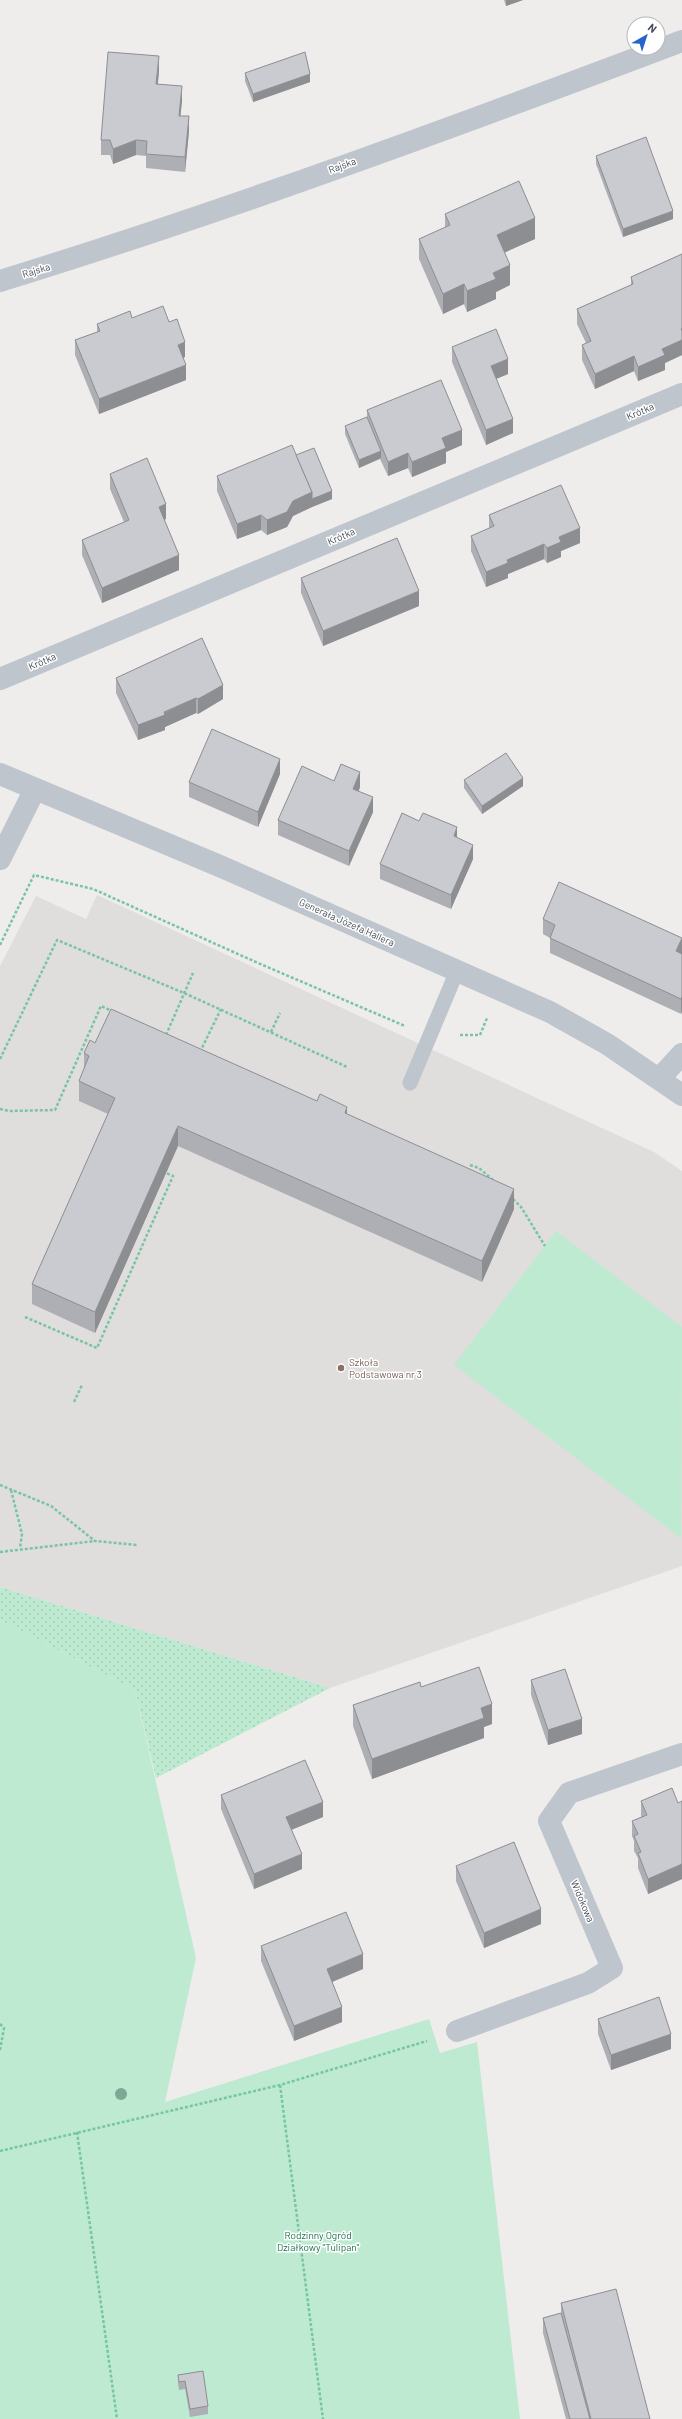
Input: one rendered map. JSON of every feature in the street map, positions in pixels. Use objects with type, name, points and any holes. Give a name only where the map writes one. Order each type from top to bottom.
[{"type":"street","name":"Rajska","points":[[0,281],[134,240],[516,104],[682,41]]},
{"type":"street","name":"Krótka","points":[[0,679],[682,394]]},
{"type":"street","name":"Generała Józefa Hallera","points":[[0,774],[222,867],[498,989],[569,1023],[660,1078],[682,1095]]},
{"type":"street","points":[[0,859],[35,789]]},
{"type":"street","points":[[660,1078],[682,1054]]},
{"type":"street","name":"Widokowa","points":[[457,2031],[588,1983],[612,1968],[548,1821],[569,1793],[682,1754]]},
{"type":"lane","points":[[410,1083],[457,971]]},
{"type":"path","points":[[0,945],[34,875],[93,889],[258,963],[430,1036],[480,1035],[498,989]]},
{"type":"path","points":[[0,1059],[58,940],[221,1009],[347,1067]]},
{"type":"path","points":[[158,1032],[166,1035],[193,973]]},
{"type":"path","points":[[0,1109],[9,1111],[55,1110],[101,1006],[115,1013]]},
{"type":"path","points":[[199,1054],[221,1009]]},
{"type":"path","points":[[271,1032],[280,1013]]},
{"type":"path","points":[[470,1165],[479,1168],[495,1182]]},
{"type":"path","points":[[25,1317],[97,1348],[173,1176],[166,1173]]},
{"type":"path","points":[[511,1197],[521,1207],[545,1246]]},
{"type":"path","points":[[74,1402],[82,1385]]},
{"type":"path","points":[[0,1485],[51,1506],[95,1541]]},
{"type":"path","points":[[11,1489],[22,1534],[20,1548]]},
{"type":"path","points":[[0,1552],[20,1548],[95,1541],[137,1545]]},
{"type":"path","points":[[0,2024],[4,2028],[0,2050]]},
{"type":"path","points":[[0,2151],[280,2085],[435,2039]]},
{"type":"path","points":[[280,2085],[322,2419]]},
{"type":"path","points":[[78,2132],[116,2419]]},
{"type":"shaded area","name":"Szkoła Podstawowa nr 3","points":[[97,895],[654,1152],[682,1171],[682,1566],[330,1688],[0,1587],[0,966],[36,896],[86,919]]},
{"type":"green space","points":[[556,1231],[682,1327],[681,1538],[454,1365]]},
{"type":"green space","points":[[0,1587],[330,1688],[156,1778],[135,1690],[0,1620]]},
{"type":"green space","name":"Rodzinny Ogród Działkowy \"Tulipan\"","points":[[0,1620],[135,1690],[196,1958],[165,2102],[429,2019],[440,2053],[477,2042],[520,2419],[0,2419]]},
{"type":"building","points":[[108,52],[159,56],[156,84],[182,86],[179,116],[189,116],[185,157],[146,154],[147,141],[136,140],[113,149],[110,140],[101,140]]},
{"type":"building","points":[[305,52],[310,74],[253,94],[245,73]]},
{"type":"building","points":[[646,137],[673,211],[623,229],[596,156]]},
{"type":"building","points":[[519,181],[535,218],[497,235],[510,265],[493,273],[496,279],[467,291],[464,284],[443,294],[419,239],[450,225],[445,214]]},
{"type":"building","points":[[682,254],[682,340],[662,349],[665,355],[638,367],[634,356],[595,374],[582,345],[591,341],[577,309],[633,284],[631,277]]},
{"type":"building","points":[[163,306],[169,322],[177,319],[185,342],[178,345],[186,365],[99,399],[75,340],[100,331],[97,324],[130,311],[132,318]]},
{"type":"building","points":[[496,329],[508,359],[491,366],[513,419],[486,430],[452,347]]},
{"type":"building","points":[[441,380],[462,430],[442,438],[446,448],[412,462],[408,453],[388,462],[367,410]]},
{"type":"building","points":[[367,417],[381,451],[359,460],[345,426]]},
{"type":"building","points":[[292,445],[312,492],[293,501],[287,512],[267,520],[261,515],[237,524],[217,476]]},
{"type":"building","points":[[314,448],[332,491],[312,499],[312,492],[296,455]]},
{"type":"building","points":[[147,458],[166,504],[159,507],[179,555],[102,588],[82,540],[129,520],[110,474]]},
{"type":"building","points":[[561,485],[580,528],[559,537],[561,542],[547,548],[544,544],[507,560],[508,563],[486,572],[471,536],[494,526],[489,515]]},
{"type":"building","points":[[397,538],[419,591],[323,631],[301,578]]},
{"type":"building","points":[[202,638],[223,685],[198,699],[196,698],[164,712],[165,715],[138,725],[116,678]]},
{"type":"building","points":[[212,729],[280,759],[258,812],[189,782]]},
{"type":"building","points":[[506,753],[523,778],[482,806],[464,780]]},
{"type":"building","points":[[341,764],[360,772],[353,789],[373,797],[349,851],[278,820],[302,766],[334,781]]},
{"type":"building","points":[[402,813],[419,821],[423,813],[457,827],[454,836],[473,845],[451,895],[380,864]]},
{"type":"building","points":[[559,882],[682,938],[676,951],[682,954],[681,999],[550,938],[555,925],[543,919]]},
{"type":"building","points":[[111,1009],[317,1101],[320,1094],[347,1107],[345,1113],[514,1189],[482,1261],[178,1126],[95,1312],[32,1284],[115,1098],[79,1081],[89,1056],[84,1053],[90,1040],[95,1043]]},
{"type":"building","points":[[479,1667],[492,1704],[481,1708],[484,1718],[372,1759],[353,1705],[420,1682],[421,1687]]},
{"type":"building","points":[[565,1669],[582,1719],[548,1730],[531,1680]]},
{"type":"building","points":[[305,1760],[323,1802],[286,1817],[302,1854],[254,1874],[221,1795]]},
{"type":"building","points":[[672,1788],[678,1803],[682,1801],[682,1864],[648,1879],[638,1853],[641,1852],[634,1836],[638,1834],[632,1821],[647,1815],[641,1801]]},
{"type":"building","points":[[514,1842],[541,1909],[484,1933],[456,1866]]},
{"type":"building","points":[[346,1912],[363,1954],[327,1969],[342,2007],[294,2026],[261,1946]]},
{"type":"building","points":[[659,1997],[671,2034],[611,2055],[598,2019]]},
{"type":"building","points":[[616,2289],[650,2419],[591,2419],[561,2303]]},
{"type":"building","points":[[561,2313],[590,2419],[570,2419],[543,2318]]},
{"type":"building","points":[[203,2371],[208,2406],[190,2409],[185,2381],[179,2382],[178,2375]]},
{"type":"place","name":"Szkoła Podstawowa nr 3","points":[[341,1368]]}]
